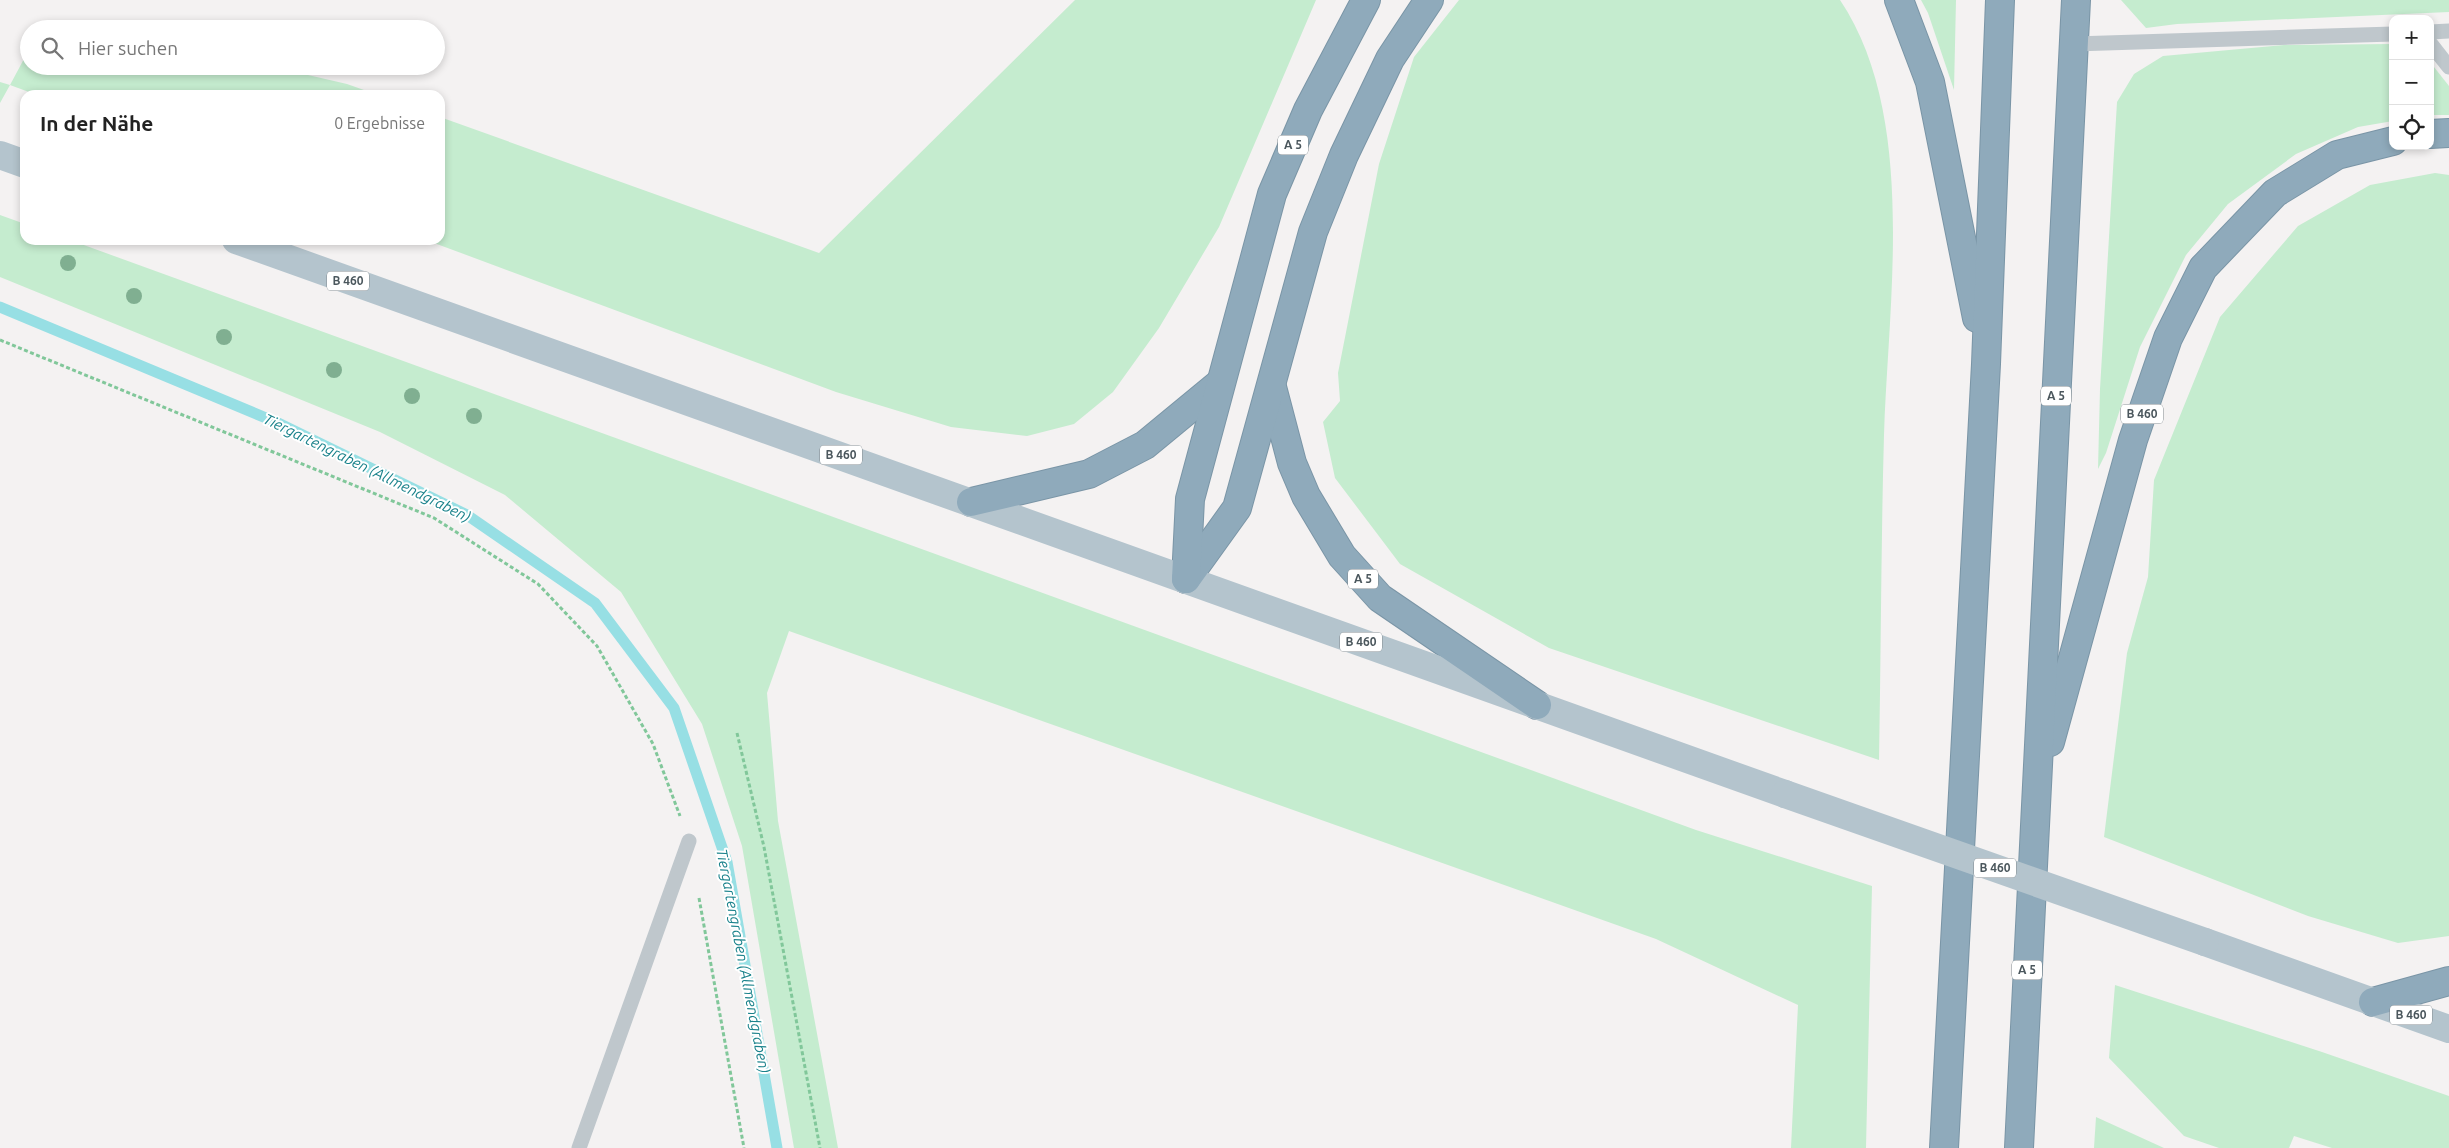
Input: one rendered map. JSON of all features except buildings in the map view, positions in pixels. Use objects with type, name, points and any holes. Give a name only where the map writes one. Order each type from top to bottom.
[{"type":"highway","name":"A 5","points":[[1186,580],[1190,498],[1219,384],[1272,194],[1308,110],[1366,0]]},
{"type":"highway","name":"A 5","points":[[1186,580],[1237,508],[1272,387],[1313,232],[1344,155],[1390,59],[1429,0]]},
{"type":"highway","points":[[1899,0],[1930,82],[1986,364]]},
{"type":"highway","points":[[1944,1148],[1986,364],[2000,0]]},
{"type":"highway","name":"A 5","points":[[2019,1148],[2076,0]]},
{"type":"highway","points":[[2434,134],[2449,133]]},
{"type":"highway","name":"B 460","points":[[2036,791],[2133,440],[2168,338],[2203,268],[2276,193],[2337,155],[2389,141]]},
{"type":"highway","points":[[970,502],[1089,474],[1145,446],[1219,384]]},
{"type":"highway","name":"A 5","points":[[1272,387],[1292,463],[1306,496],[1342,556],[1380,598],[1537,705]]},
{"type":"highway","name":"B 460","points":[[2373,1002],[2449,982]]},
{"type":"main road","points":[[0,155],[20,162]]},
{"type":"main road","name":"B 460","points":[[250,245],[1785,794],[2449,1029]]},
{"type":"lane","points":[[2434,32],[2449,31]]},
{"type":"lane","points":[[2074,44],[2389,34]]},
{"type":"lane","points":[[2434,49],[2449,67]]},
{"type":"lane","points":[[579,1148],[689,841]]},
{"type":"path","points":[[0,340],[434,518],[538,584],[598,646],[653,744],[689,841],[744,1148]]},
{"type":"path","points":[[737,733],[764,848],[820,1148]]},
{"type":"green space","points":[[1075,0],[1316,0],[1219,227],[1159,328],[1113,392],[1074,424],[1027,436],[951,427],[836,392],[439,245],[445,245],[445,119],[819,253]]},
{"type":"green space","points":[[1459,0],[1840,0],[1864,47],[1880,98],[1889,154],[1893,211],[1884,435],[1879,760],[1549,648],[1400,564],[1335,478],[1323,422],[1340,401],[1338,373],[1379,164],[1414,57]]},
{"type":"green space","points":[[1921,0],[1956,0],[1954,90],[1928,13]]},
{"type":"green space","points":[[2121,0],[2449,0],[2449,12],[2177,24],[2146,28]]},
{"type":"green space","points":[[2389,44],[2389,122],[2358,127],[2296,154],[2228,204],[2186,255],[2140,347],[2106,453],[2098,469],[2100,389],[2117,102],[2134,74],[2163,56],[2284,45]]},
{"type":"green space","points":[[20,66],[20,75],[308,75],[364,90],[24,90],[10,85]]},
{"type":"green space","points":[[2434,67],[2449,86],[2449,115],[2434,115]]},
{"type":"green space","points":[[0,82],[10,85],[0,103]]},
{"type":"green space","points":[[2435,173],[2449,175],[2449,936],[2398,943],[2308,916],[2104,837],[2127,653],[2148,577],[2154,480],[2220,317],[2298,226],[2370,185]]},
{"type":"green space","points":[[0,215],[20,222],[20,245],[84,245],[1696,830],[1872,886],[1866,1148],[1791,1148],[1798,1005],[1656,939],[789,631],[767,693],[778,821],[838,1148],[794,1148],[742,846],[702,724],[621,592],[505,495],[380,432],[0,277]]},
{"type":"green space","points":[[2115,985],[2322,1052],[2449,1096],[2449,1148],[2332,1148],[2294,1136],[2289,1148],[2219,1148],[2184,1136],[2109,1058]]},
{"type":"green space","points":[[2096,1117],[2164,1148],[2094,1148]]},
{"type":"waterway","name":"Tiergartengraben (Allmendgraben)","points":[[0,307],[278,423],[467,515],[595,603],[674,708],[727,862],[777,1148]]}]
